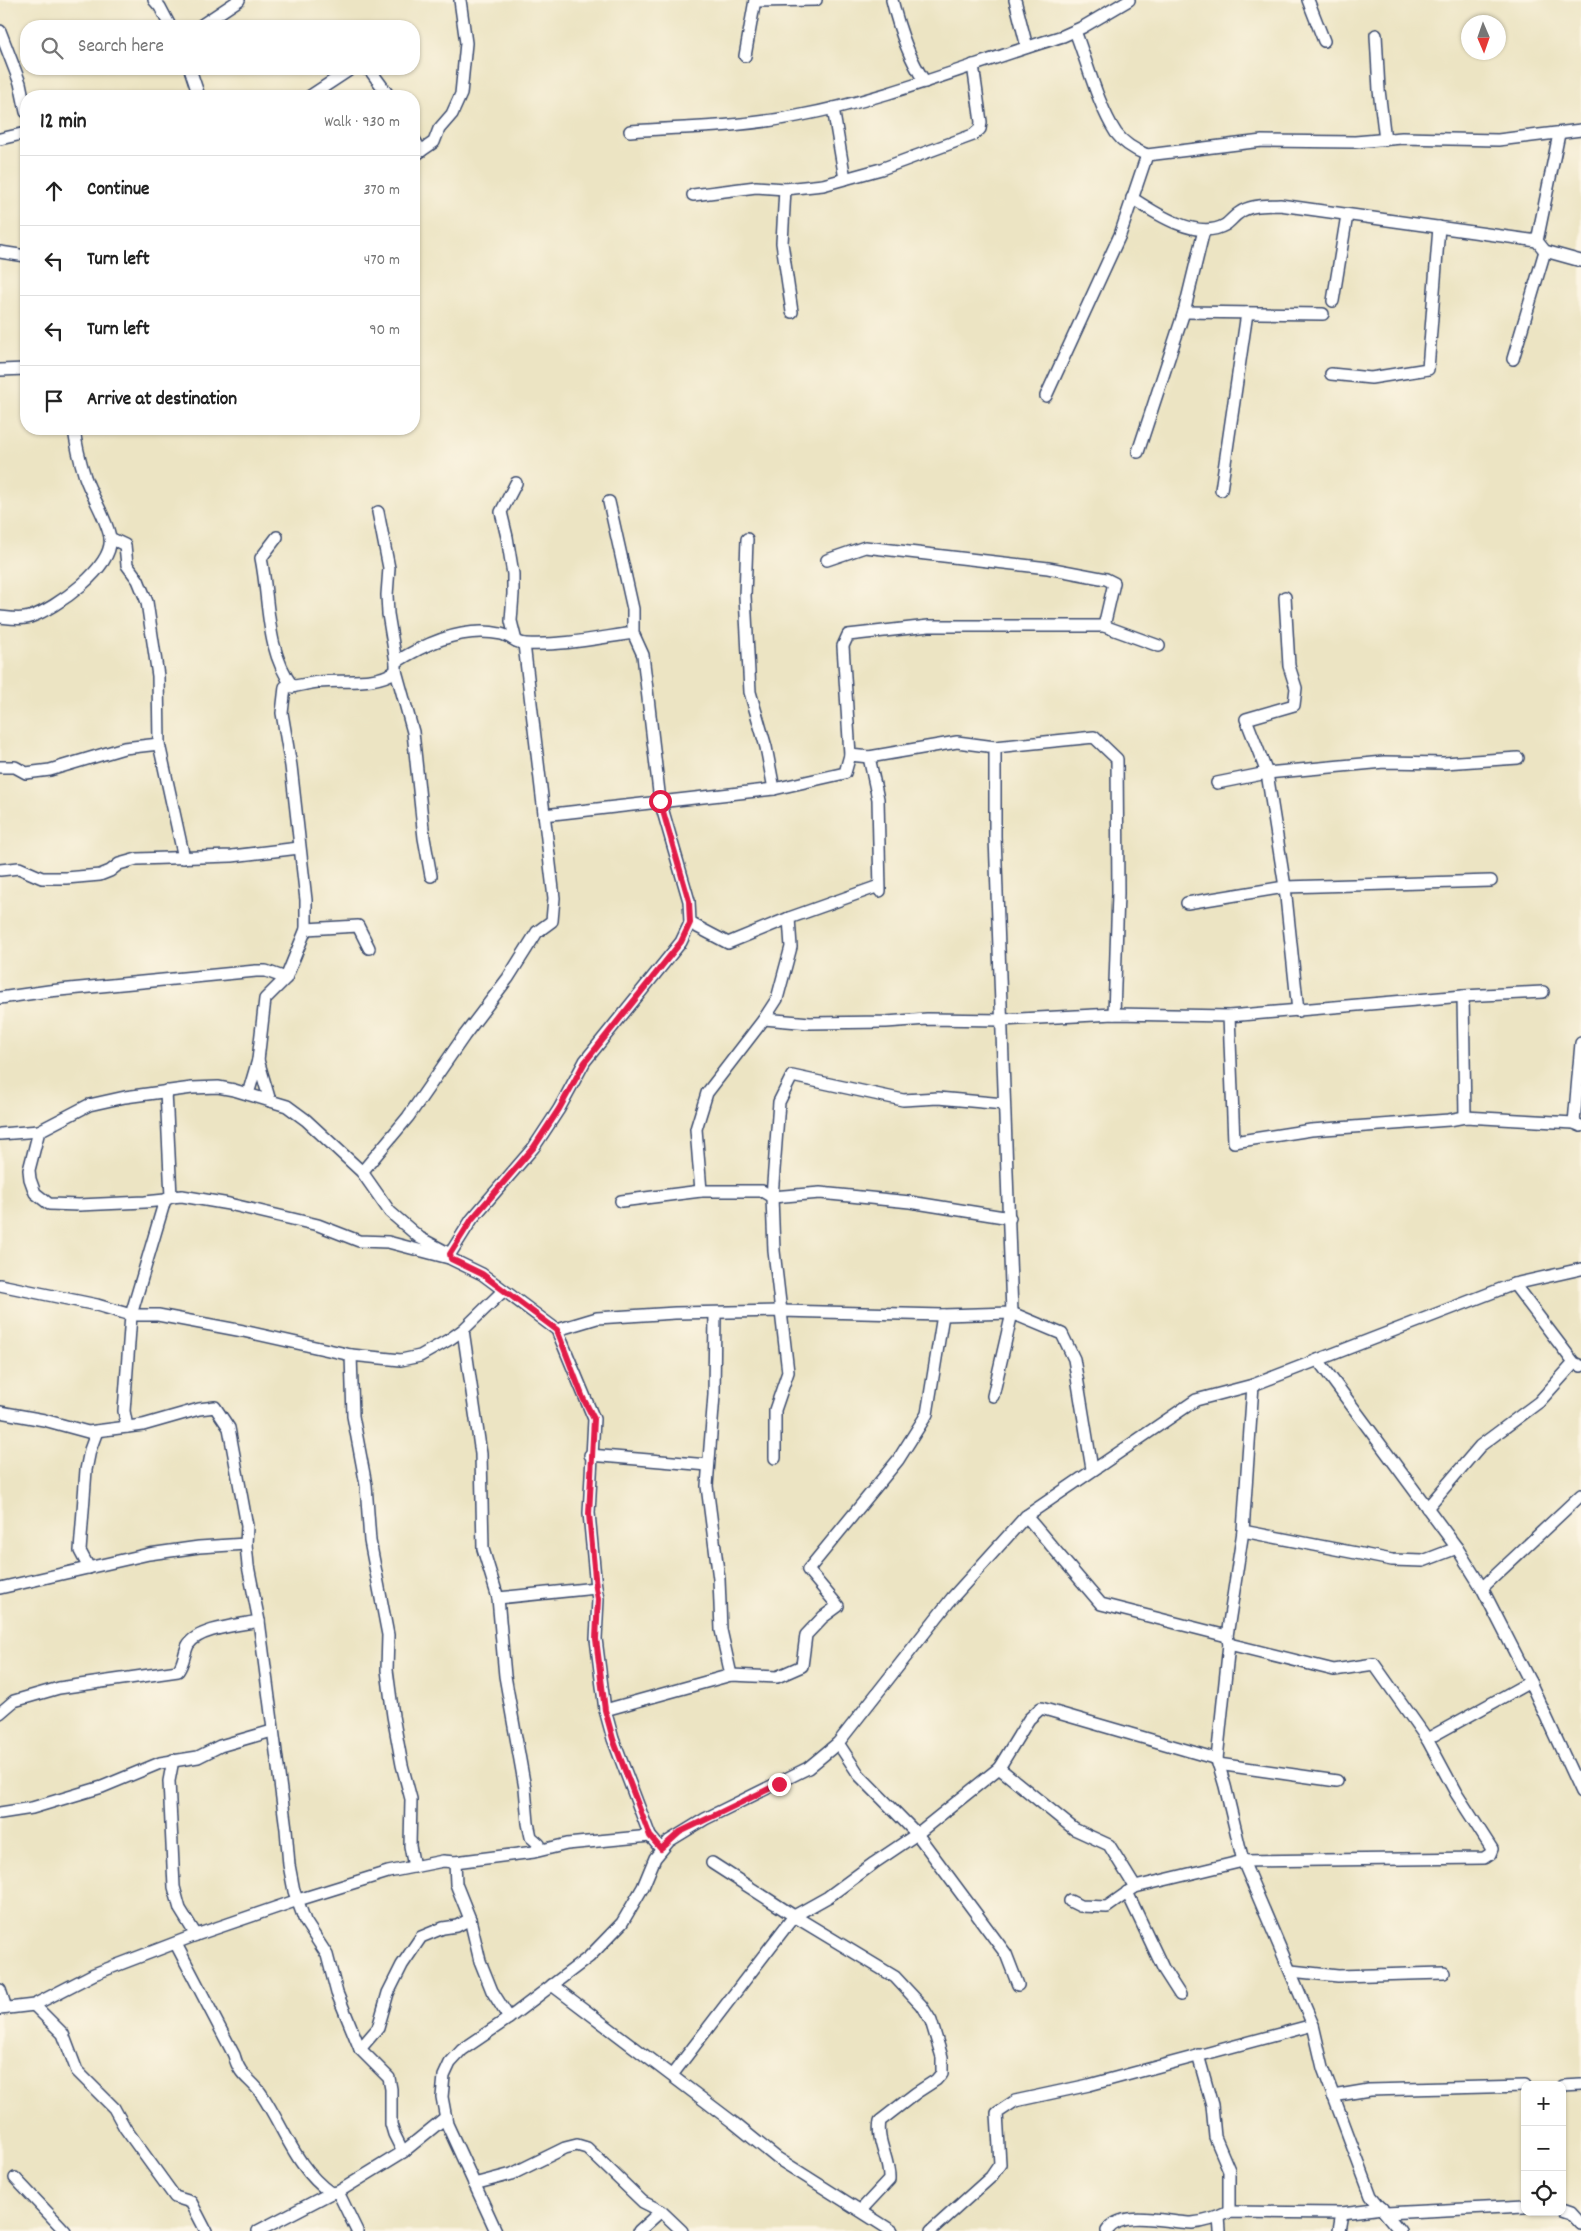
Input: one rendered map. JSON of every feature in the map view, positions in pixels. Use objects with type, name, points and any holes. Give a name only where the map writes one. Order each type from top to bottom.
[{"type":"street","points":[[154,0],[166,20]]},
{"type":"street","points":[[209,20],[239,0]]},
{"type":"street","points":[[420,152],[434,142],[439,129],[452,114],[461,94],[466,43],[460,0]]},
{"type":"street","points":[[745,56],[755,1],[816,0]]},
{"type":"street","points":[[892,0],[898,23],[909,51],[916,68],[925,82]]},
{"type":"street","points":[[1015,0],[1027,47]]},
{"type":"street","points":[[630,130],[735,124],[795,117],[832,108],[925,82],[1075,31],[1129,0]]},
{"type":"street","points":[[1308,0],[1324,41]]},
{"type":"street","points":[[0,31],[22,90]]},
{"type":"street","points":[[1075,31],[1106,113],[1117,134],[1132,149],[1148,154],[1262,141],[1354,142],[1439,138],[1498,140],[1581,130]]},
{"type":"street","points":[[1376,35],[1379,90],[1385,140]]},
{"type":"street","points":[[693,194],[756,187],[785,189],[823,185],[881,169],[973,135],[980,129],[981,122],[972,65]]},
{"type":"street","points":[[192,75],[197,90]]},
{"type":"street","points":[[319,90],[342,75]]},
{"type":"street","points":[[374,75],[385,90]]},
{"type":"street","points":[[832,108],[844,179]]},
{"type":"street","points":[[0,139],[20,134]]},
{"type":"street","points":[[1537,241],[1559,134]]},
{"type":"street","points":[[1046,396],[1120,234],[1148,154]]},
{"type":"street","points":[[785,189],[782,243],[792,312]]},
{"type":"street","points":[[1132,198],[1159,216],[1204,230],[1224,226],[1240,212],[1251,207],[1280,205],[1537,241],[1545,251],[1581,261]]},
{"type":"street","points":[[1333,301],[1347,215]]},
{"type":"street","points":[[1331,374],[1371,378],[1428,368],[1439,227]]},
{"type":"street","points":[[1138,452],[1184,312],[1204,230]]},
{"type":"street","points":[[1513,359],[1545,251]]},
{"type":"street","points":[[0,252],[20,255]]},
{"type":"street","points":[[1184,312],[1323,314]]},
{"type":"street","points":[[1221,490],[1247,313]]},
{"type":"street","points":[[0,370],[20,369]]},
{"type":"street","points":[[0,617],[28,617],[50,608],[70,595],[98,568],[110,543],[85,477],[75,435]]},
{"type":"street","points":[[362,1172],[408,1117],[464,1036],[508,978],[538,932],[552,921],[554,898],[544,815],[520,642],[511,622],[514,584],[507,536],[501,512],[516,483]]},
{"type":"street","points":[[451,1257],[472,1219],[534,1147],[559,1109],[585,1062],[681,942],[690,923],[689,901],[660,801],[642,655],[633,633],[633,609],[609,502]]},
{"type":"street","points":[[378,512],[390,568],[387,595],[388,614],[396,667],[413,732],[424,838],[432,876]]},
{"type":"street","points":[[278,537],[261,558],[272,644],[285,676],[293,687]]},
{"type":"street","points":[[747,539],[746,596],[750,692],[766,747],[774,789]]},
{"type":"street","points":[[110,543],[125,545],[127,566],[138,580],[147,602],[158,676],[159,744],[184,858]]},
{"type":"street","points":[[827,560],[865,547],[1048,568],[1106,579],[1114,583],[1104,626]]},
{"type":"street","points":[[1285,597],[1289,666],[1296,688],[1294,705],[1246,719],[1267,773],[1285,887],[1298,1011]]},
{"type":"street","points":[[502,634],[511,622]]},
{"type":"street","points":[[544,815],[774,789],[845,773],[850,755],[843,646],[848,635],[929,626],[1104,626],[1159,646]]},
{"type":"street","points":[[248,1094],[258,1060],[265,1000],[286,978],[306,928],[306,900],[299,848],[292,766],[282,713],[285,687],[321,681],[375,680],[389,676],[396,667],[418,649],[462,634],[474,632],[502,634],[520,642],[582,640],[633,633]]},
{"type":"street","points":[[850,755],[869,756],[956,742],[995,747],[1094,737],[1117,759],[1118,893],[1114,1014]]},
{"type":"street","points":[[0,767],[15,767],[26,773],[50,770],[124,748],[159,744]]},
{"type":"street","points":[[993,1396],[1012,1312],[995,836],[995,747]]},
{"type":"street","points":[[690,923],[728,943],[789,918],[879,888],[878,799],[869,756]]},
{"type":"street","points":[[1217,783],[1267,773],[1384,762],[1444,763],[1518,758]]},
{"type":"street","points":[[0,870],[19,868],[42,878],[66,878],[100,875],[110,871],[118,864],[137,859],[232,856],[299,848]]},
{"type":"street","points":[[1187,902],[1285,887],[1491,881]]},
{"type":"street","points":[[701,1191],[696,1129],[707,1093],[764,1019],[777,999],[791,946],[789,918]]},
{"type":"street","points":[[306,928],[325,929],[358,926],[369,948]]},
{"type":"street","points":[[0,998],[50,991],[256,971],[266,971],[286,978]]},
{"type":"street","points":[[764,1019],[810,1023],[886,1022],[926,1019],[1002,1020],[1114,1014],[1229,1016],[1463,996],[1543,992]]},
{"type":"street","points":[[1463,996],[1465,1117]]},
{"type":"street","points":[[1229,1016],[1234,1142],[1311,1130],[1450,1120],[1465,1117],[1578,1125],[1581,1043]]},
{"type":"street","points":[[258,1060],[270,1101]]},
{"type":"street","points":[[775,1458],[775,1410],[788,1372],[774,1251],[772,1197],[779,1102],[792,1076],[903,1100],[938,1098],[1004,1104]]},
{"type":"street","points":[[0,1134],[39,1131],[89,1106],[125,1097],[166,1091],[218,1088],[248,1094],[287,1106],[306,1120],[362,1172],[390,1212],[420,1238],[482,1274],[557,1330],[583,1398],[594,1419],[590,1454],[589,1514],[598,1599],[596,1639],[605,1710],[613,1739],[650,1836],[661,1849]]},
{"type":"street","points":[[127,1427],[124,1410],[131,1315],[168,1199],[166,1091]]},
{"type":"street","points":[[39,1131],[29,1170],[30,1179],[35,1193],[49,1204],[79,1206],[168,1199],[182,1196],[229,1204],[318,1225],[360,1241],[388,1242],[451,1257]]},
{"type":"street","points":[[621,1201],[701,1191],[762,1192],[772,1197],[820,1193],[910,1202],[1010,1218]]},
{"type":"street","points":[[496,2231],[456,2148],[446,2117],[442,2097],[443,2083],[450,2063],[462,2050],[509,2018],[589,1957],[622,1922],[643,1887],[661,1849],[680,1832],[808,1768],[838,1743],[952,1598],[1026,1516],[1092,1469],[1196,1400],[1253,1385],[1514,1284],[1581,1269]]},
{"type":"street","points":[[1427,1508],[1480,1446],[1539,1402],[1577,1364],[1514,1284]]},
{"type":"street","points":[[0,1285],[97,1305],[131,1315],[158,1315],[234,1329],[351,1355],[409,1360],[429,1351],[463,1330],[503,1291]]},
{"type":"street","points":[[557,1330],[597,1318],[675,1313],[781,1311],[943,1315],[1012,1312],[1062,1334],[1074,1359],[1092,1469]]},
{"type":"street","points":[[716,1313],[714,1395],[707,1486],[719,1579],[721,1630],[731,1675]]},
{"type":"street","points":[[605,1710],[731,1675],[777,1677],[802,1666],[806,1635],[823,1617],[838,1606],[808,1570],[898,1460],[927,1414],[943,1315]]},
{"type":"street","points":[[463,1330],[482,1454],[483,1549],[498,1598],[505,1676],[528,1823],[531,1837],[539,1844],[536,1852]]},
{"type":"street","points":[[351,1355],[353,1416],[366,1485],[370,1541],[388,1635],[387,1670],[393,1716],[402,1765],[412,1799],[410,1846],[414,1867]]},
{"type":"street","points":[[1318,1360],[1457,1548],[1482,1588],[1580,1786]]},
{"type":"street","points":[[1253,1385],[1243,1531],[1228,1640],[1217,1762],[1225,1786],[1243,1861],[1313,2025],[1323,2068],[1371,2196],[1400,2231]]},
{"type":"street","points":[[0,1412],[44,1420],[88,1432],[127,1427],[215,1407],[229,1428],[248,1526],[246,1544],[259,1621],[289,1865],[298,1900],[306,1921],[326,1955],[337,1994],[360,2049],[388,2078],[392,2089],[391,2124],[402,2152]]},
{"type":"street","points":[[89,1568],[80,1551],[86,1470],[90,1450],[97,1431]]},
{"type":"street","points":[[590,1454],[708,1465]]},
{"type":"street","points":[[1482,1588],[1581,1495]]},
{"type":"street","points":[[1026,1516],[1101,1604],[1334,1670],[1374,1664],[1427,1739],[1456,1793],[1492,1849],[1490,1854],[1484,1858],[1243,1861],[1131,1889],[1107,1907],[1080,1906],[1070,1901]]},
{"type":"street","points":[[1243,1531],[1392,1560],[1424,1560],[1457,1548]]},
{"type":"street","points":[[0,1588],[149,1554],[199,1547],[246,1544]]},
{"type":"street","points":[[498,1598],[596,1588]]},
{"type":"street","points":[[0,1713],[14,1701],[59,1688],[178,1671],[182,1666],[188,1645],[197,1636],[209,1631],[259,1621]]},
{"type":"street","points":[[1427,1739],[1530,1682]]},
{"type":"street","points":[[672,2075],[794,1916],[828,1897],[874,1862],[917,1834],[1000,1768],[1028,1718],[1041,1708],[1217,1762],[1337,1781]]},
{"type":"street","points":[[0,1812],[19,1811],[102,1787],[160,1764],[173,1760],[198,1757],[220,1746],[272,1732]]},
{"type":"street","points":[[838,1743],[859,1775],[917,1834],[1006,1954],[1018,1985]]},
{"type":"street","points":[[173,1760],[169,1781],[174,1887],[180,1909],[196,1935]]},
{"type":"street","points":[[160,1764],[169,1781]]},
{"type":"street","points":[[1000,1768],[1074,1828],[1109,1845],[1131,1889],[1164,1970],[1180,1995]]},
{"type":"street","points":[[0,1990],[3,2009],[34,2005],[94,1974],[196,1935],[388,1872],[443,1861],[455,1862],[536,1852],[567,1844],[650,1836]]},
{"type":"street","points":[[455,1862],[456,1884],[470,1919],[480,1961],[492,1991],[509,2018]]},
{"type":"street","points":[[712,1863],[794,1916],[895,1977],[920,2005],[931,2022],[942,2057],[942,2073],[936,2080],[880,2121],[879,2136],[890,2171],[889,2180],[860,2210]]},
{"type":"street","points":[[360,2049],[378,2028],[388,1993],[402,1965],[421,1937],[443,1928],[457,1926],[470,1919]]},
{"type":"street","points":[[176,1944],[234,2055],[240,2072],[261,2093],[311,2177],[335,2193],[357,2231]]},
{"type":"street","points":[[1291,1971],[1338,1976],[1444,1973]]},
{"type":"street","points":[[552,1985],[672,2075],[777,2158],[892,2231]]},
{"type":"street","points":[[34,2005],[63,2034],[77,2071],[114,2108],[125,2128],[175,2197],[191,2202],[206,2231]]},
{"type":"street","points":[[931,2231],[991,2177],[1000,2164],[997,2113],[1015,2101],[1089,2085],[1313,2025]]},
{"type":"street","points":[[1198,2055],[1212,2105],[1215,2137],[1229,2170],[1224,2215],[1220,2231]]},
{"type":"street","points":[[1566,2086],[1581,2085]]},
{"type":"street","points":[[1334,2096],[1369,2090],[1521,2086]]},
{"type":"street","points":[[258,2231],[335,2193],[402,2152],[446,2117]]},
{"type":"street","points":[[474,2184],[512,2174],[565,2148],[577,2145],[587,2148],[643,2202],[661,2211],[682,2231]]},
{"type":"street","points":[[15,2178],[65,2231]]},
{"type":"street","points":[[1367,2208],[1371,2196]]},
{"type":"street","points":[[1107,2231],[1116,2223],[1127,2218],[1191,2223],[1212,2220],[1224,2215],[1342,2213],[1367,2208],[1384,2210],[1521,2206]]},
{"type":"street","points":[[639,2231],[661,2211]]},
{"type":"street","points":[[1566,2211],[1571,2212],[1581,2224]]},
{"type":"street","points":[[1339,2231],[1342,2213]]},
{"type":"route","points":[[660,801],[689,901],[690,923],[681,942],[585,1062],[559,1109],[534,1147],[472,1219],[450,1254],[451,1259],[482,1274],[557,1330],[583,1398],[594,1419],[590,1454],[589,1514],[598,1599],[596,1639],[599,1670],[605,1710],[613,1739],[650,1836],[661,1849],[680,1832],[746,1798],[779,1784]]}]
